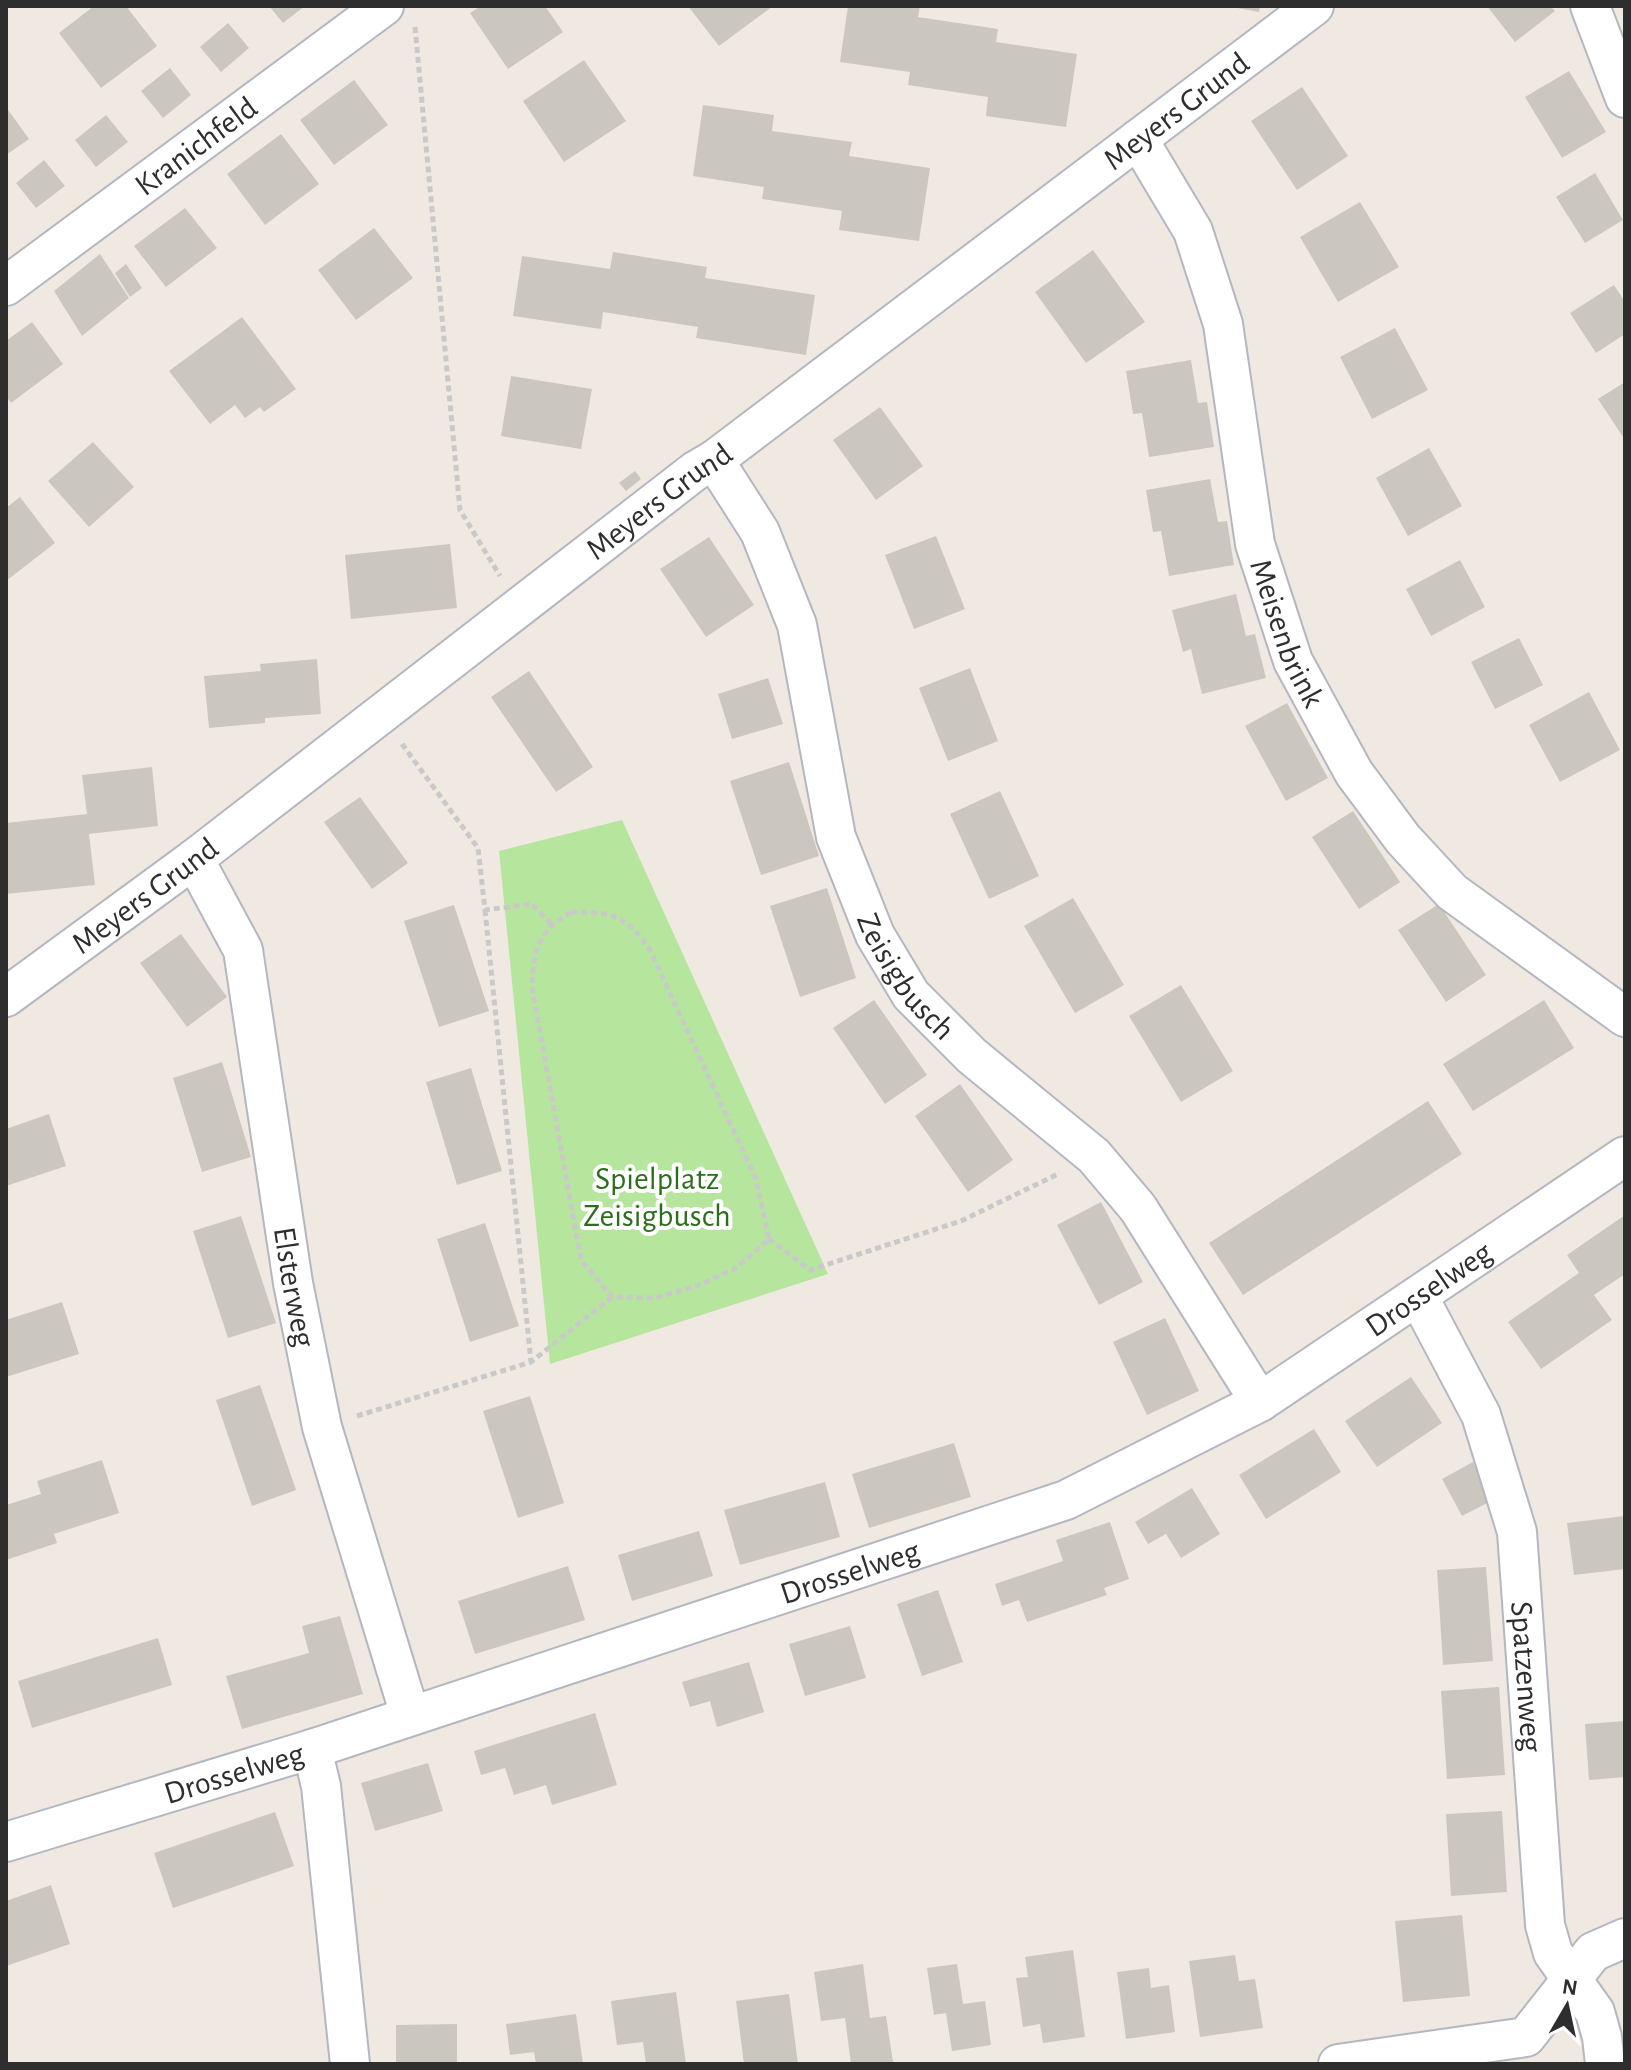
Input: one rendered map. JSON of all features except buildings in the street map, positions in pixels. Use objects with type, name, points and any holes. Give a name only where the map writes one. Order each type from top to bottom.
[{"type":"street","name":"Meyers Grund","points":[[6,997],[194,859],[695,471],[714,460],[1314,6]]},
{"type":"street","points":[[1590,6],[1625,98]]},
{"type":"street","name":"Kranichfeld","points":[[6,286],[399,14]]},
{"type":"street","name":"Meisenbrink","points":[[1138,139],[1193,231],[1223,324],[1255,544],[1293,661],[1354,773],[1403,839],[1452,892],[1625,1017]]},
{"type":"street","name":"Zeisigbusch","points":[[714,460],[760,532],[797,625],[836,837],[875,935],[911,995],[972,1056],[1094,1156],[1138,1208],[1260,1402]]},
{"type":"street","name":"Elsterweg","points":[[194,859],[243,950],[293,1283],[322,1427],[410,1715]]},
{"type":"street","name":"Drosselweg","points":[[6,1842],[312,1749],[1066,1500],[1260,1402],[1625,1156]]},
{"type":"street","name":"Spatzenweg","points":[[1418,1296],[1481,1415],[1517,1532],[1545,1925],[1553,1953],[1595,2012],[1605,2064]]},
{"type":"street","points":[[312,1749],[321,1786],[350,2064]]},
{"type":"street","points":[[1338,2064],[1526,2037],[1593,1952],[1625,1938]]},
{"type":"path","points":[[399,14],[460,510],[519,607]]},
{"type":"path","points":[[380,714],[478,848],[531,1362]]},
{"type":"path","points":[[485,910],[532,904],[551,924]]},
{"type":"path","points":[[612,1297],[581,1260],[532,987],[533,952],[551,924],[571,912],[599,912],[633,925],[642,937],[756,1179],[769,1239],[810,1270],[961,1221],[1094,1156]]},
{"type":"path","points":[[322,1427],[531,1362],[612,1297],[655,1298],[697,1286],[736,1268],[769,1239]]},
{"type":"green space","name":"Spielplatz Zeisigbusch","points":[[622,820],[828,1274],[550,1364],[499,851]]}]
